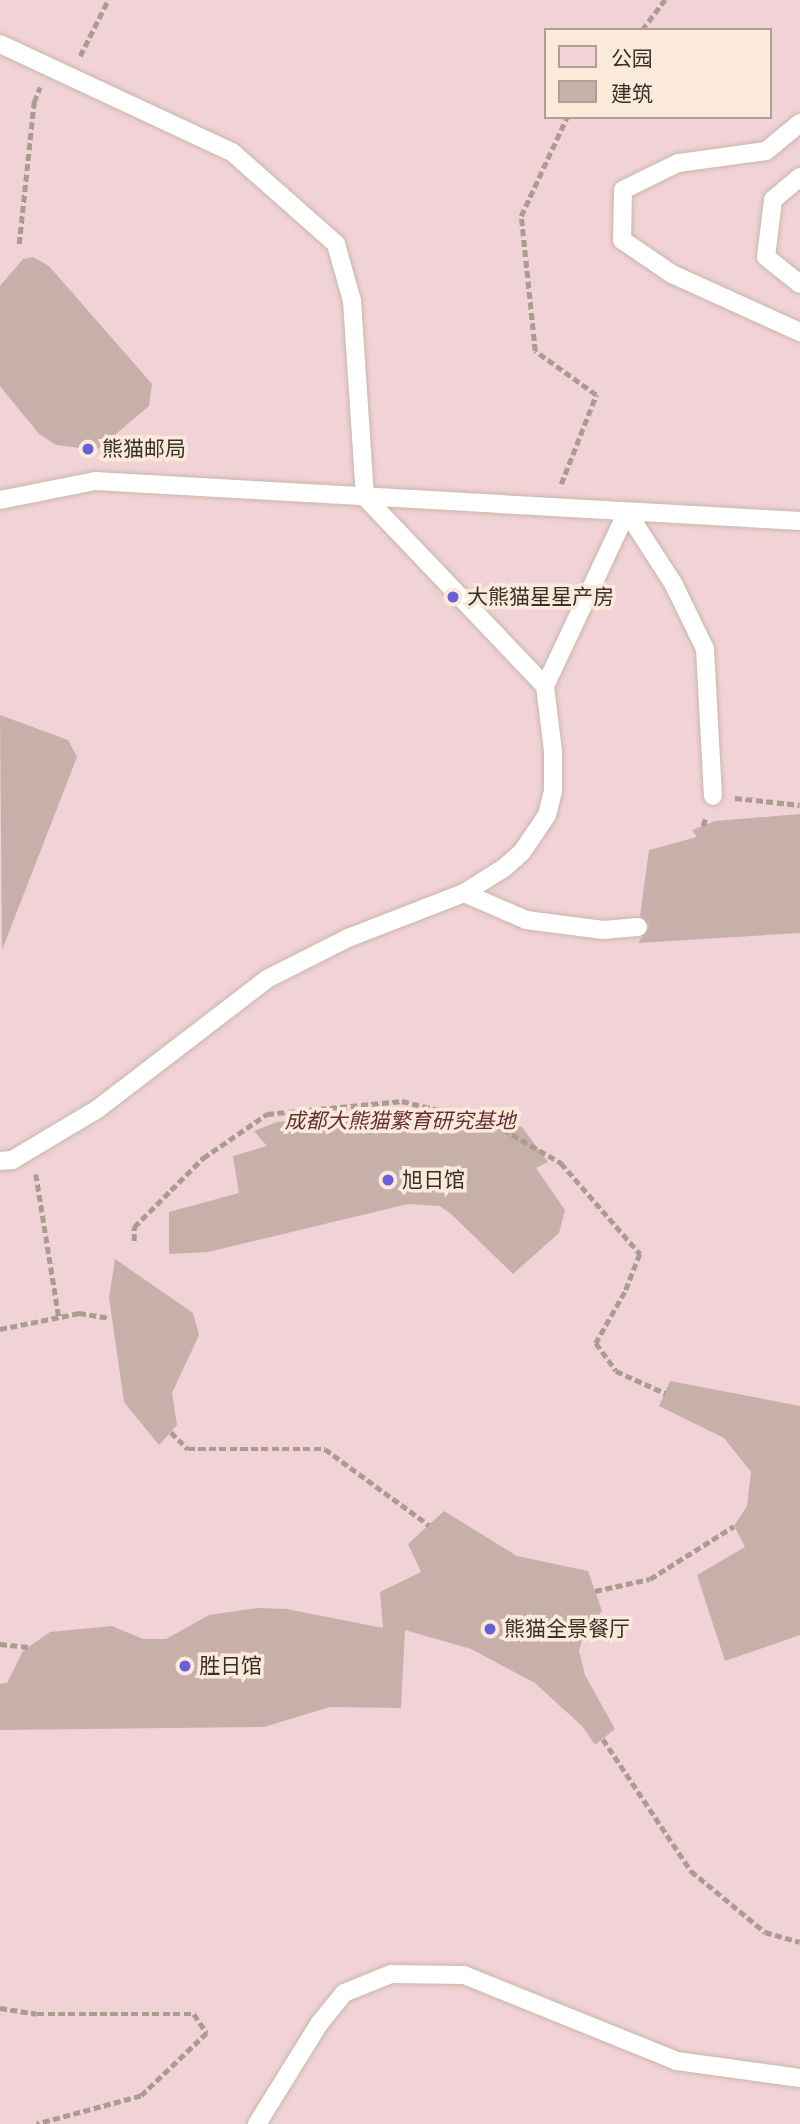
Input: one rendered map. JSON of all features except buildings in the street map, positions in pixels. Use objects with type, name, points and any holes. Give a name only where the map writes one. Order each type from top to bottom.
[{"type":"lane","points":[[0,44],[232,152],[336,244],[352,301],[365,496],[545,686]]},
{"type":"lane","points":[[800,123],[766,151],[678,163],[623,190],[622,240],[672,274],[800,332]]},
{"type":"lane","points":[[800,177],[773,201],[766,257],[800,284]]},
{"type":"lane","points":[[0,500],[95,481],[800,521]]},
{"type":"lane","points":[[0,1161],[12,1160],[96,1110],[267,979],[348,938],[464,893],[522,852],[547,815],[553,791],[554,751],[545,686],[627,512]]},
{"type":"lane","points":[[627,512],[673,583],[705,649],[713,796]]},
{"type":"lane","points":[[464,893],[526,920],[603,930],[638,927]]},
{"type":"lane","points":[[257,2124],[319,2024],[344,1993],[391,1974],[464,1975],[677,2061],[800,2078]]},
{"type":"path","points":[[70,76],[108,0]]},
{"type":"path","points":[[644,28],[665,0]]},
{"type":"path","points":[[19,244],[34,102]]},
{"type":"path","points":[[552,508],[596,395],[535,351],[521,216],[565,119]]},
{"type":"path","points":[[703,826],[713,796],[800,805]]},
{"type":"path","points":[[134,1241],[134,1227],[203,1158],[267,1114],[402,1101],[494,1124],[561,1163],[640,1254],[625,1292],[596,1343],[616,1371],[665,1394]]},
{"type":"path","points":[[32,1149],[59,1317]]},
{"type":"path","points":[[0,1329],[79,1313],[110,1318]]},
{"type":"path","points":[[170,1432],[188,1449],[325,1449],[429,1525]]},
{"type":"path","points":[[595,1591],[650,1578],[733,1526]]},
{"type":"path","points":[[0,1644],[29,1647]]},
{"type":"path","points":[[603,1739],[691,1871],[765,1932],[800,1942]]},
{"type":"path","points":[[0,2008],[37,2014],[194,2014],[207,2033],[141,2096],[37,2124]]},
{"type":"green space","name":"成都大熊猫繁育研究基地","points":[[0,0],[800,0],[800,2124],[0,2124]]},
{"type":"place","name":"熊猫邮局","points":[[88,449]]},
{"type":"place","name":"大熊猫星星产房","points":[[453,597]]},
{"type":"place","name":"旭日馆","points":[[388,1180]]},
{"type":"place","name":"熊猫全景餐厅","points":[[490,1629]]},
{"type":"place","name":"胜日馆","points":[[185,1666]]}]
